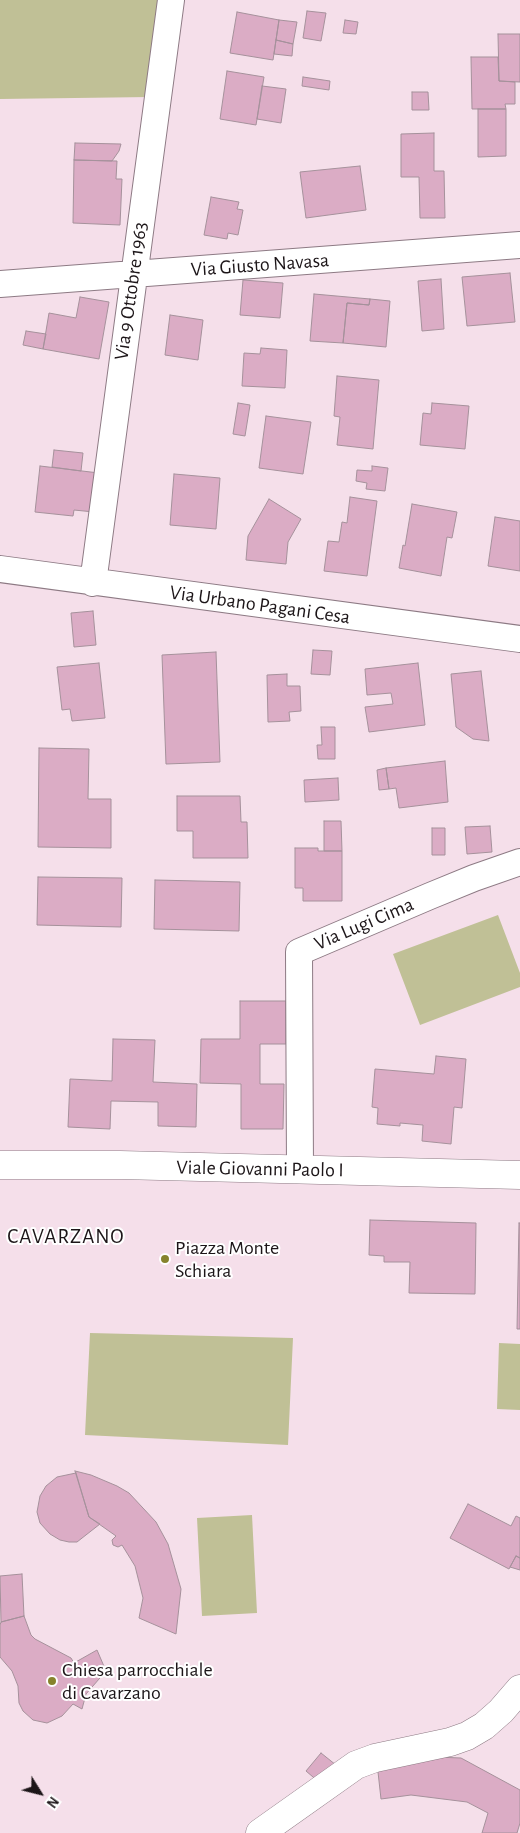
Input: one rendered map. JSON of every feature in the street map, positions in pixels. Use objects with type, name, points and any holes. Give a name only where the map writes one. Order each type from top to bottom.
[{"type":"street","name":"Via 9 Ottobre 1963","points":[[93,583],[171,0]]},
{"type":"street","name":"Via Giusto Navasa","points":[[0,284],[520,246]]},
{"type":"street","name":"Via Urbano Pagani Cesa","points":[[0,570],[520,639]]},
{"type":"street","name":"Via Lugi Cima","points":[[300,1170],[299,952],[474,878],[520,862]]},
{"type":"street","name":"Viale Giovanni Paolo I","points":[[0,1165],[120,1165],[520,1175]]},
{"type":"street","points":[[260,1833],[356,1765],[375,1758],[450,1742],[467,1736],[484,1726],[501,1711],[520,1689]]},
{"type":"green space","points":[[0,0],[166,0],[150,97],[0,99]]},
{"type":"green space","points":[[498,915],[520,973],[520,987],[420,1025],[393,954]]},
{"type":"green space","points":[[90,1333],[293,1338],[288,1445],[85,1435]]},
{"type":"green space","points":[[499,1343],[520,1344],[520,1410],[497,1409]]},
{"type":"green space","points":[[252,1515],[257,1613],[202,1616],[197,1518]]},
{"type":"building","points":[[307,11],[326,13],[321,41],[303,38]]},
{"type":"building","points":[[237,12],[279,20],[273,60],[230,53]]},
{"type":"building","points":[[279,20],[297,22],[293,44],[276,40]]},
{"type":"building","points":[[345,20],[358,22],[356,34],[343,33]]},
{"type":"building","points":[[498,34],[520,34],[520,82],[499,81]]},
{"type":"building","points":[[276,40],[293,44],[292,56],[274,54]]},
{"type":"building","points":[[471,57],[498,57],[499,81],[515,82],[515,104],[505,104],[506,109],[472,109]]},
{"type":"building","points":[[227,71],[264,77],[256,125],[220,119]]},
{"type":"building","points":[[303,77],[330,81],[329,90],[302,86]]},
{"type":"building","points":[[262,86],[286,89],[281,123],[257,119]]},
{"type":"building","points":[[412,92],[428,92],[429,110],[412,110]]},
{"type":"building","points":[[478,109],[506,109],[506,156],[478,157]]},
{"type":"building","points":[[434,133],[434,171],[444,171],[445,218],[420,218],[419,177],[401,177],[401,134]]},
{"type":"building","points":[[75,143],[121,144],[119,151],[112,161],[74,160]]},
{"type":"building","points":[[74,160],[117,161],[116,179],[122,179],[120,225],[73,223]]},
{"type":"building","points":[[360,166],[366,210],[306,218],[300,172]]},
{"type":"building","points":[[211,197],[239,202],[237,209],[243,210],[238,235],[228,233],[227,239],[204,235]]},
{"type":"building","points":[[510,273],[515,322],[467,326],[462,277]]},
{"type":"building","points":[[441,279],[444,329],[422,331],[418,281]]},
{"type":"building","points":[[243,280],[283,283],[280,318],[240,315]]},
{"type":"building","points":[[314,294],[370,299],[369,305],[347,303],[343,343],[310,341]]},
{"type":"building","points":[[80,297],[109,302],[99,359],[43,349],[49,313],[76,318]]},
{"type":"building","points":[[370,299],[390,301],[386,347],[343,343],[347,303],[369,305]]},
{"type":"building","points":[[170,315],[203,320],[198,360],[165,355]]},
{"type":"building","points":[[26,331],[46,334],[43,349],[23,345]]},
{"type":"building","points":[[261,348],[287,350],[285,388],[242,386],[244,353],[260,354]]},
{"type":"building","points":[[337,376],[379,380],[373,449],[337,445],[340,417],[334,416]]},
{"type":"building","points":[[238,403],[250,405],[245,436],[233,434]]},
{"type":"building","points":[[432,403],[469,406],[465,449],[420,445],[423,413],[431,414]]},
{"type":"building","points":[[266,416],[311,422],[303,474],[259,468]]},
{"type":"building","points":[[54,450],[83,453],[81,471],[52,467]]},
{"type":"building","points":[[40,466],[99,473],[94,512],[74,510],[73,516],[35,512]]},
{"type":"building","points":[[372,466],[388,468],[385,491],[366,489],[367,483],[356,481],[357,470],[372,471]]},
{"type":"building","points":[[174,474],[220,478],[216,529],[170,525]]},
{"type":"building","points":[[350,497],[377,501],[367,576],[324,571],[328,541],[339,542],[342,522],[347,523]]},
{"type":"building","points":[[269,499],[301,519],[288,542],[286,564],[246,560],[248,536]]},
{"type":"building","points":[[412,504],[457,512],[452,538],[447,537],[441,576],[399,568],[403,545],[405,546]]},
{"type":"building","points":[[495,517],[520,521],[520,571],[488,566]]},
{"type":"building","points":[[93,611],[96,645],[74,647],[71,613]]},
{"type":"building","points":[[313,650],[332,651],[330,675],[311,674]]},
{"type":"building","points":[[216,652],[220,762],[166,764],[162,655]]},
{"type":"building","points":[[99,663],[105,718],[72,721],[70,709],[62,710],[57,667]]},
{"type":"building","points":[[418,663],[425,725],[369,732],[365,707],[393,704],[391,693],[367,695],[365,669]]},
{"type":"building","points":[[481,671],[489,741],[473,739],[456,727],[451,674]]},
{"type":"building","points":[[287,674],[287,686],[300,686],[301,711],[289,712],[290,721],[268,722],[267,675]]},
{"type":"building","points":[[321,727],[335,727],[335,759],[318,759],[317,745],[322,745]]},
{"type":"building","points":[[39,748],[89,749],[88,799],[111,799],[111,848],[38,847]]},
{"type":"building","points":[[445,761],[448,802],[399,808],[396,788],[389,789],[386,768]]},
{"type":"building","points":[[386,768],[389,789],[379,790],[377,770]]},
{"type":"building","points":[[338,778],[339,800],[305,802],[304,780]]},
{"type":"building","points":[[177,796],[240,796],[241,822],[247,822],[248,858],[193,858],[193,831],[177,831]]},
{"type":"building","points":[[324,821],[341,821],[342,851],[324,851]]},
{"type":"building","points":[[490,826],[492,852],[467,854],[465,827]]},
{"type":"building","points":[[432,828],[445,828],[445,855],[432,855]]},
{"type":"building","points":[[295,848],[318,848],[318,851],[342,851],[342,901],[303,901],[303,888],[295,888]]},
{"type":"building","points":[[38,877],[122,878],[121,927],[37,925]]},
{"type":"building","points":[[155,880],[240,882],[239,931],[154,929]]},
{"type":"building","points":[[240,1001],[286,1001],[286,1044],[260,1044],[260,1084],[284,1084],[283,1129],[241,1129],[241,1084],[200,1083],[201,1039],[240,1039]]},
{"type":"building","points":[[113,1039],[155,1040],[153,1082],[197,1084],[196,1127],[158,1126],[158,1102],[111,1101],[110,1129],[68,1127],[70,1079],[112,1081]]},
{"type":"building","points":[[436,1056],[466,1059],[462,1108],[454,1107],[451,1144],[422,1141],[423,1125],[377,1124],[378,1108],[372,1107],[375,1069],[434,1074]]},
{"type":"building","points":[[370,1220],[476,1223],[475,1294],[409,1293],[410,1262],[384,1262],[384,1256],[369,1255]]},
{"type":"building","points":[[519,1223],[520,1329],[517,1329]]},
{"type":"building","points":[[75,1471],[91,1475],[129,1493],[156,1522],[168,1544],[181,1589],[176,1634],[139,1618],[143,1598],[135,1566],[122,1545],[118,1547],[113,1545],[112,1540],[116,1536],[89,1517]]},
{"type":"building","points":[[76,1473],[89,1517],[100,1524],[77,1542],[69,1542],[60,1540],[50,1534],[40,1523],[37,1512],[40,1496],[46,1486],[57,1477]]},
{"type":"building","points":[[468,1504],[511,1526],[516,1516],[520,1518],[520,1558],[516,1556],[509,1569],[450,1538]]},
{"type":"building","points":[[516,1556],[520,1558],[520,1570],[510,1567]]},
{"type":"building","points":[[22,1574],[24,1616],[1,1622],[0,1576]]},
{"type":"building","points":[[24,1616],[31,1635],[35,1639],[71,1658],[74,1663],[97,1650],[106,1671],[86,1694],[82,1709],[73,1704],[62,1716],[47,1723],[33,1720],[23,1711],[19,1703],[18,1686],[12,1671],[0,1657],[0,1625],[1,1622]]},
{"type":"building","points":[[321,1753],[336,1765],[320,1783],[306,1771]]},
{"type":"building","points":[[411,1756],[461,1758],[520,1790],[520,1823],[517,1833],[482,1833],[488,1813],[467,1802],[411,1795],[381,1799],[377,1763]]},
{"type":"place","name":"Piazza Monte Schiara","points":[[165,1259]]},
{"type":"place","name":"Chiesa parrocchiale di Cavarzano","points":[[52,1681]]},
{"type":"district","name":"CAVARZANO","points":[[66,1237]]}]
